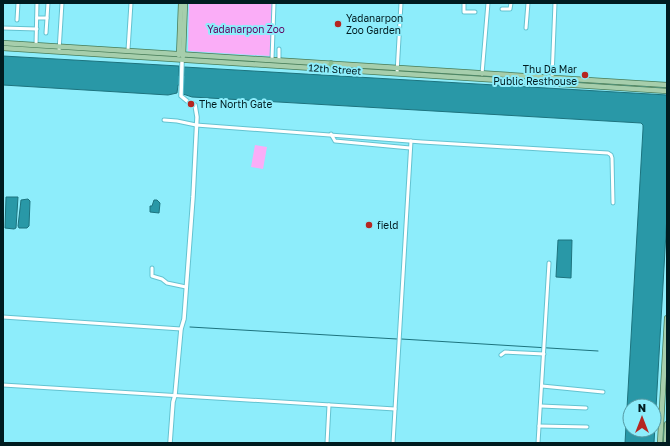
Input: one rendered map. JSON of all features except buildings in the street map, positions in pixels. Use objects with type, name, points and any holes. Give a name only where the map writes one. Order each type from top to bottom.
[{"type":"main road","points":[[181,3],[181,59]]},
{"type":"main road","points":[[181,59],[185,3]]},
{"type":"main road","name":"12th Street","points":[[3,43],[181,59],[330,66],[552,84],[667,91]]},
{"type":"main road","name":"12th Street","points":[[3,48],[128,50],[181,59],[272,59],[330,66]]},
{"type":"main road","name":"12th Street","points":[[398,71],[482,74],[667,85]]},
{"type":"main road","points":[[662,408],[667,318]]},
{"type":"main road","points":[[666,439],[667,424]]},
{"type":"street","points":[[17,20],[18,3]]},
{"type":"street","points":[[36,45],[38,3]]},
{"type":"street","points":[[46,32],[48,3]]},
{"type":"street","points":[[59,49],[62,3]]},
{"type":"street","points":[[128,50],[131,3]]},
{"type":"street","points":[[272,59],[274,3]]},
{"type":"street","points":[[398,71],[401,3]]},
{"type":"street","points":[[464,3],[464,12],[475,12]]},
{"type":"street","points":[[482,74],[488,3]]},
{"type":"street","points":[[502,9],[510,9],[510,3]]},
{"type":"street","points":[[526,28],[528,3]]},
{"type":"street","points":[[552,84],[555,3]]},
{"type":"street","points":[[37,18],[47,18]]},
{"type":"street","points":[[3,28],[37,29]]},
{"type":"street","points":[[279,49],[279,60]]},
{"type":"street","points":[[170,443],[172,402],[175,395],[181,329],[184,319],[196,125],[196,106],[184,99],[181,95],[181,59]]},
{"type":"street","points":[[164,120],[196,125],[361,136],[411,141],[608,153],[612,158],[613,203]]},
{"type":"street","points":[[331,134],[335,141],[410,148]]},
{"type":"street","points":[[361,136],[361,143]]},
{"type":"street","points":[[393,443],[411,141]]},
{"type":"street","points":[[538,443],[549,263]]},
{"type":"street","points":[[152,268],[152,276],[162,279],[168,283],[186,287]]},
{"type":"street","points":[[3,317],[181,329]]},
{"type":"street","points":[[501,355],[504,352],[544,354]]},
{"type":"street","points":[[3,384],[395,409]]},
{"type":"street","points":[[542,386],[603,392]]},
{"type":"street","points":[[326,443],[328,405]]},
{"type":"street","points":[[541,406],[586,408]]},
{"type":"street","points":[[539,426],[586,427]]},
{"type":"green space","name":"Yadanarpon Zoo","points":[[189,3],[274,3],[270,56],[188,51]]},
{"type":"green space","points":[[255,145],[267,147],[263,169],[251,167]]},
{"type":"water","points":[[3,56],[179,66],[179,76],[184,76],[184,67],[667,95],[667,215],[657,398],[628,398],[643,129],[643,125],[641,123],[192,97],[183,94],[183,85],[178,85],[177,93],[168,95],[3,85]]},
{"type":"water","points":[[6,197],[18,197],[16,228],[14,229],[5,228]]},
{"type":"water","points":[[28,199],[30,201],[29,226],[27,228],[19,228],[18,226],[21,200]]},
{"type":"water","points":[[154,200],[157,200],[160,203],[159,213],[150,212],[150,206],[152,206]]},
{"type":"water","points":[[558,240],[572,240],[571,278],[556,277]]},
{"type":"water","points":[[625,438],[654,438],[654,443],[625,443]]},
{"type":"waterway","points":[[190,327],[397,339]]},
{"type":"waterway","points":[[401,339],[598,351]]},
{"type":"place","name":"Yadanarpon Zoo Garden","points":[[338,24]]},
{"type":"place","name":"Thu Da Mar Public Resthouse","points":[[585,75]]},
{"type":"place","name":"The North Gate","points":[[191,104]]},
{"type":"place","name":"field","points":[[369,225]]}]
